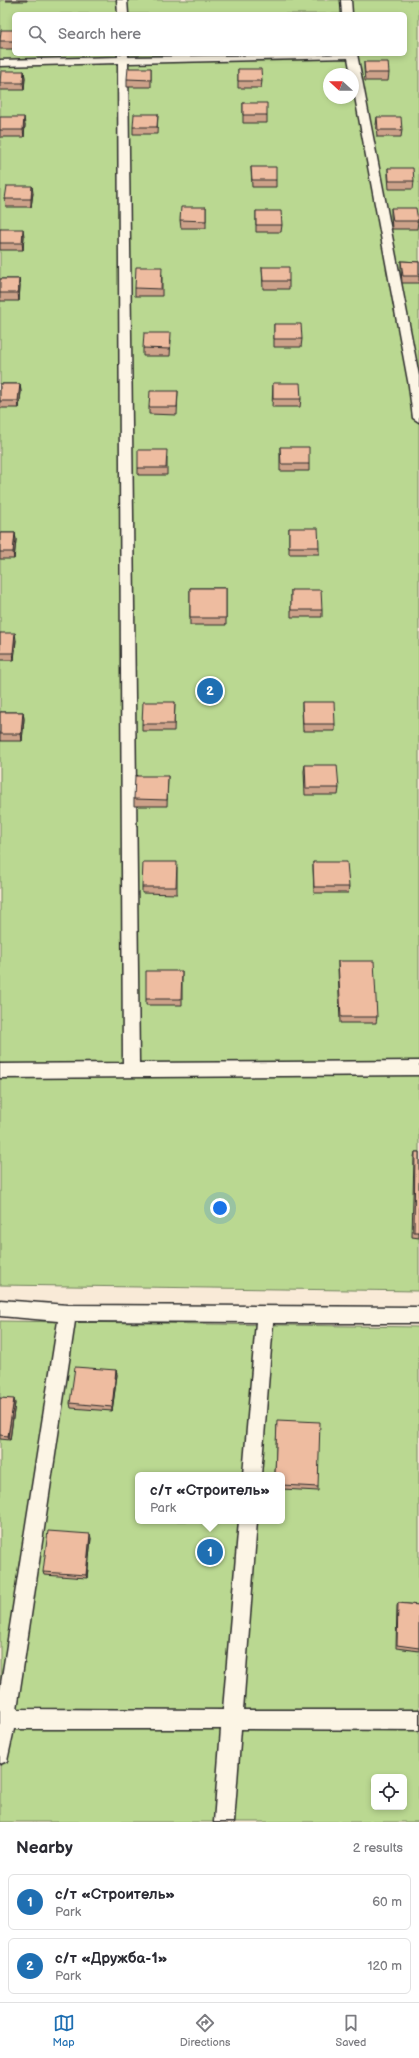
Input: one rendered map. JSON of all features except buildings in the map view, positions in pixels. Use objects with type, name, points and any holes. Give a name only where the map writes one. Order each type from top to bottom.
[{"type":"lane","points":[[122,0],[123,12]]},
{"type":"lane","points":[[346,0],[347,12]]},
{"type":"lane","points":[[0,63],[123,57],[238,56]]},
{"type":"lane","points":[[352,56],[415,386],[419,418]]},
{"type":"lane","points":[[123,57],[131,1069]]},
{"type":"lane","points":[[0,1071],[419,1068]]},
{"type":"lane","points":[[0,1308],[68,1313],[419,1315]]},
{"type":"lane","points":[[0,1754],[3,1719],[68,1313]]},
{"type":"lane","points":[[252,1472],[265,1314]]},
{"type":"lane","points":[[224,1822],[248,1524]]},
{"type":"lane","points":[[3,1719],[419,1720]]},
{"type":"green space","points":[[0,0],[419,0],[419,1291],[0,1285]]},
{"type":"green space","points":[[0,1321],[419,1327],[419,1822],[0,1822]]},
{"type":"place","name":"с/т «Дружба-1»","points":[[210,691]]},
{"type":"place","name":"с/т «Строитель»","points":[[210,1552]]}]
